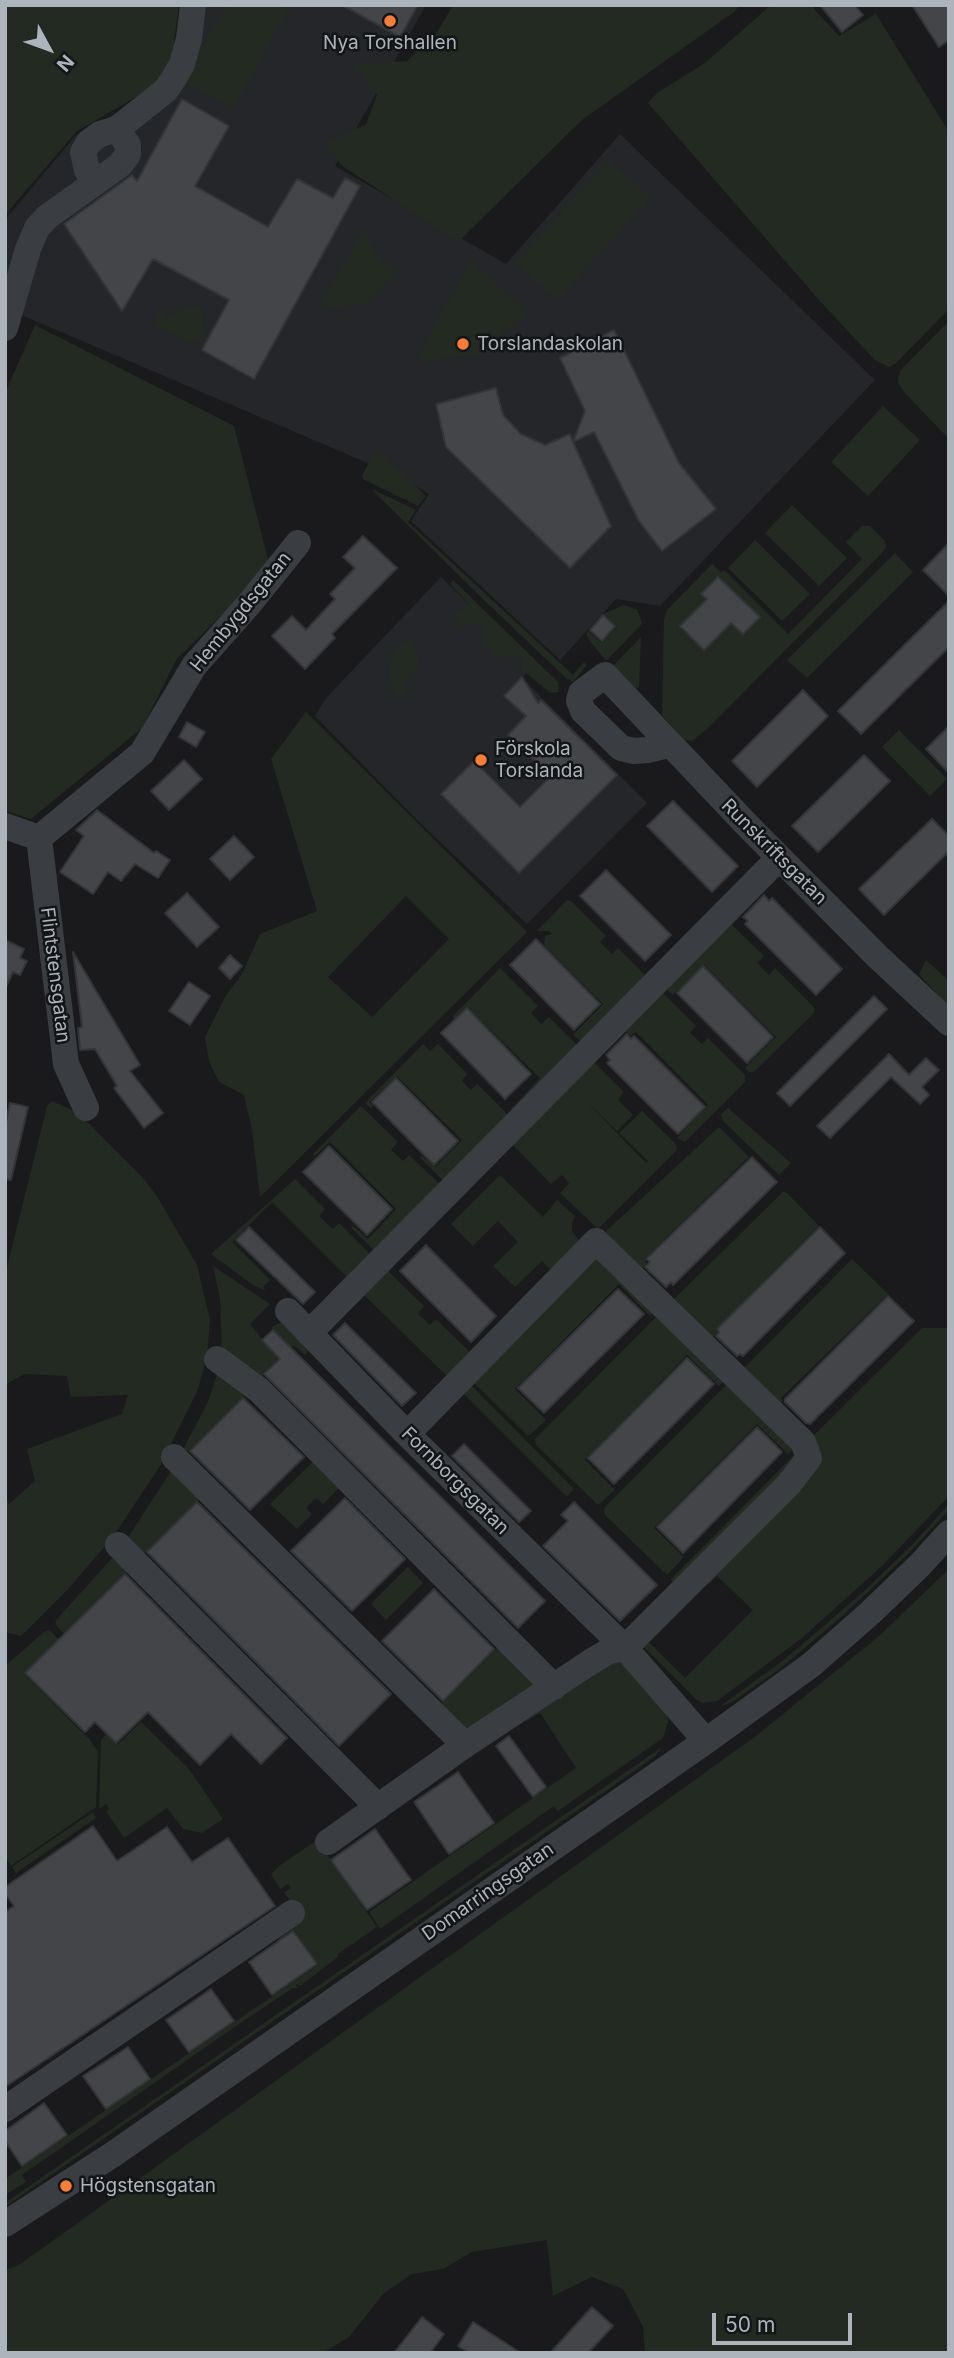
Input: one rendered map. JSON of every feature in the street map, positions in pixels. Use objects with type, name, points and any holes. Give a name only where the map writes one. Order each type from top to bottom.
[{"type":"street","points":[[5,328],[28,249],[37,228],[47,217],[120,165],[128,154],[128,145],[117,129],[166,90],[174,78],[182,64],[193,5]]},
{"type":"street","name":"Hembygdsgatan","points":[[39,838],[142,753],[194,666],[298,543]]},
{"type":"street","name":"Runskriftsgatan","points":[[669,745],[634,751],[621,748],[583,711],[579,701],[582,694],[605,675],[779,858],[949,1023]]},
{"type":"street","points":[[5,826],[39,838]]},
{"type":"street","name":"Flintstensgatan","points":[[39,838],[66,1063],[86,1108]]},
{"type":"street","points":[[309,1333],[779,858]]},
{"type":"street","points":[[328,1842],[465,1745],[609,1651],[625,1648],[802,1469],[808,1458],[803,1442],[596,1241],[407,1434]]},
{"type":"street","name":"Fornborgsgatan","points":[[288,1311],[407,1434],[625,1648],[706,1741]]},
{"type":"street","points":[[218,1359],[259,1390],[554,1687]]},
{"type":"street","points":[[174,1457],[465,1745]]},
{"type":"street","name":"Domarringsgatan","points":[[5,2224],[112,2155],[811,1665],[920,1565],[949,1533]]},
{"type":"street","points":[[118,1545],[378,1807]]},
{"type":"street","points":[[5,2109],[292,1913]]},
{"type":"shaded area","points":[[5,5],[179,5],[169,78],[77,131],[5,215]]},
{"type":"shaded area","name":"Torslandaskolan","points":[[188,5],[426,5],[335,166],[506,264],[620,134],[875,380],[660,606],[616,599],[560,660],[411,521],[429,494],[398,476],[5,308],[5,220],[75,136],[135,102],[179,34]]},
{"type":"shaded area","points":[[226,5],[282,5],[289,9],[233,109],[183,81]]},
{"type":"shaded area","points":[[453,5],[740,5],[734,12],[582,120],[458,242],[341,165],[326,144],[366,124],[377,95],[352,64],[407,61],[438,31]]},
{"type":"shaded area","points":[[771,5],[813,5],[839,36],[876,14],[949,132],[949,309],[889,367],[875,360],[819,300],[648,103],[657,93],[705,63]]},
{"type":"shaded area","points":[[608,160],[650,198],[557,300],[516,263]]},
{"type":"shaded area","points":[[363,230],[377,256],[389,266],[400,268],[370,301],[323,309],[322,302]]},
{"type":"shaded area","points":[[471,261],[525,310],[525,317],[505,329],[482,354],[422,362],[421,356],[434,327]]},
{"type":"shaded area","points":[[159,306],[166,317],[184,307],[202,307],[203,336],[190,344],[155,325]]},
{"type":"shaded area","points":[[949,321],[949,439],[904,392],[898,379],[900,371]]},
{"type":"shaded area","points":[[35,325],[234,426],[270,567],[176,660],[142,728],[31,819],[5,811],[5,393]]},
{"type":"shaded area","points":[[883,406],[920,440],[868,496],[831,462]]},
{"type":"shaded area","points":[[374,452],[379,452],[426,496],[418,506],[363,479]]},
{"type":"shaded area","points":[[374,490],[416,510],[408,522],[573,675],[584,662],[587,665],[573,682],[486,602]]},
{"type":"shaded area","points":[[792,505],[847,558],[819,586],[765,533]]},
{"type":"shaded area","points":[[862,526],[870,526],[885,541],[886,548],[708,728],[692,741],[684,740],[662,715],[664,619],[667,610],[712,564],[721,572],[724,570],[788,634],[862,559],[846,542]]},
{"type":"shaded area","points":[[755,540],[810,594],[782,621],[728,568]]},
{"type":"shaded area","points":[[895,553],[913,572],[807,678],[787,660]]},
{"type":"shaded area","name":"Förskola Torslanda","points":[[441,577],[533,666],[522,678],[647,803],[527,924],[417,820],[315,716],[326,698]]},
{"type":"shaded area","points":[[453,580],[558,682],[559,692],[550,693],[526,673],[522,675],[521,657],[493,657],[480,641],[483,632],[479,624],[466,623],[462,628],[456,624],[457,614],[469,604],[450,584]]},
{"type":"shaded area","points":[[624,605],[637,610],[642,622],[606,661],[586,634],[588,631],[602,643],[617,626],[603,614]]},
{"type":"shaded area","points":[[641,637],[639,687],[634,690],[611,668]]},
{"type":"shaded area","points":[[411,640],[419,667],[406,681],[406,692],[399,698],[390,684],[389,662],[395,648]]},
{"type":"shaded area","points":[[306,712],[527,932],[260,1197],[252,1130],[244,1095],[219,1082],[209,1061],[205,1037],[225,997],[242,974],[260,934],[317,911],[271,759]],"holes":[[[406,896],[449,939],[372,1017],[328,977]]]},
{"type":"shaded area","points":[[899,730],[947,779],[930,796],[882,747]]},
{"type":"shaded area","points":[[567,900],[606,936],[600,942],[612,954],[618,948],[649,979],[586,1046],[573,1035],[603,1004],[544,945],[545,936],[552,934],[549,931],[537,931]]},
{"type":"shaded area","points":[[731,924],[764,956],[757,963],[769,975],[775,968],[814,1007],[814,1013],[754,1072],[745,1068],[776,1037],[704,965],[673,995],[665,988]]},
{"type":"shaded area","points":[[926,960],[949,981],[949,1004],[945,1003],[919,974]]},
{"type":"shaded area","points":[[500,968],[538,1006],[531,1013],[541,1024],[549,1017],[581,1049],[518,1115],[511,1109],[540,1078],[467,1007],[454,1019],[452,1017]]},
{"type":"shaded area","points":[[663,993],[696,1026],[690,1033],[702,1044],[708,1038],[745,1075],[745,1082],[685,1142],[677,1138],[708,1105],[636,1032],[631,1036],[622,1028]]},
{"type":"shaded area","points":[[423,1044],[430,1051],[438,1044],[467,1074],[462,1081],[471,1090],[477,1084],[513,1120],[448,1185],[420,1158],[422,1156],[435,1167],[462,1140],[397,1076],[369,1102],[373,1106],[371,1109],[365,1103]]},
{"type":"shaded area","points":[[594,1062],[624,1092],[618,1100],[633,1115],[617,1131],[587,1102],[646,1163],[648,1161],[619,1133],[642,1111],[676,1144],[677,1150],[598,1229],[560,1193],[569,1183],[562,1175],[551,1184],[509,1141]]},
{"type":"shaded area","points":[[52,1101],[78,1113],[142,1177],[157,1196],[197,1265],[210,1320],[207,1357],[197,1392],[160,1466],[113,1537],[69,1588],[21,1636],[5,1632],[5,1496],[9,1504],[35,1481],[27,1449],[122,1414],[128,1395],[71,1397],[67,1376],[24,1374],[5,1385],[5,1275],[47,1106]]},
{"type":"shaded area","points":[[361,1106],[398,1142],[391,1150],[403,1161],[409,1155],[442,1186],[378,1254],[351,1228],[353,1226],[368,1239],[396,1209],[330,1142],[315,1156],[313,1154]]},
{"type":"shaded area","points":[[728,1108],[791,1163],[779,1175],[723,1121],[721,1114]]},
{"type":"shaded area","points":[[719,1127],[749,1157],[644,1259],[647,1263],[640,1271],[602,1235]]},
{"type":"shaded area","points":[[500,1175],[543,1217],[557,1200],[575,1216],[572,1231],[583,1245],[555,1274],[542,1261],[515,1287],[493,1266],[518,1242],[498,1221],[473,1246],[451,1224]]},
{"type":"shaded area","points":[[295,1179],[325,1209],[319,1216],[333,1229],[339,1223],[374,1258],[352,1282],[272,1202],[232,1242],[270,1280],[263,1287],[266,1291],[253,1285],[211,1254]]},
{"type":"shaded area","points":[[783,1192],[819,1226],[716,1329],[718,1332],[710,1340],[672,1301]]},
{"type":"shaded area","points":[[596,1254],[658,1308],[650,1316],[619,1284],[515,1389],[546,1420],[527,1435],[472,1381]]},
{"type":"shaded area","points":[[852,1259],[888,1294],[781,1398],[783,1401],[776,1407],[741,1371]]},
{"type":"shaded area","points":[[213,1266],[270,1304],[250,1324],[270,1349],[281,1338],[271,1327],[284,1321],[311,1348],[305,1355],[293,1345],[256,1382],[222,1355],[220,1299]]},
{"type":"shaded area","points":[[385,1268],[424,1306],[418,1314],[430,1325],[436,1319],[470,1352],[451,1380],[359,1290]]},
{"type":"shaded area","points":[[661,1312],[728,1377],[719,1386],[687,1355],[585,1460],[615,1490],[598,1505],[536,1445],[535,1439]]},
{"type":"shaded area","points":[[922,1328],[949,1328],[949,1496],[882,1566],[802,1638],[717,1701],[703,1703],[697,1700],[642,1645],[649,1642],[685,1678],[753,1610],[717,1576],[707,1585],[702,1578],[823,1456],[811,1444],[811,1438]]},
{"type":"shaded area","points":[[218,1372],[251,1389],[183,1456],[181,1453],[207,1404]]},
{"type":"shaded area","points":[[467,1381],[574,1489],[567,1497],[459,1389]]},
{"type":"shaded area","points":[[727,1384],[797,1446],[788,1454],[757,1424],[654,1528],[684,1557],[667,1575],[605,1515],[604,1508]]},
{"type":"shaded area","points":[[796,1453],[798,1462],[673,1583],[671,1579]]},
{"type":"shaded area","points":[[314,1461],[340,1487],[323,1504],[316,1498],[306,1508],[312,1514],[297,1529],[270,1504]]},
{"type":"shaded area","points":[[173,1468],[206,1492],[138,1560],[125,1542]]},
{"type":"shaded area","points":[[949,1504],[949,1510],[906,1556],[841,1617],[781,1668],[732,1702],[719,1707],[785,1659],[862,1593],[913,1544]]},
{"type":"shaded area","points":[[116,1554],[133,1565],[64,1634],[55,1621]]},
{"type":"shaded area","points":[[408,1567],[423,1583],[386,1620],[371,1604]]},
{"type":"shaded area","points":[[949,1569],[949,2353],[645,2353],[643,2327],[623,2289],[592,2277],[553,2296],[547,2240],[472,2252],[443,2269],[412,2274],[383,2294],[349,2337],[323,2353],[5,2353],[5,2270],[19,2265],[756,1736],[879,1636]]},
{"type":"shaded area","points":[[50,1630],[67,1649],[56,1641],[24,1674],[91,1741],[98,1752],[96,1807],[11,1866],[5,1857],[5,1666],[44,1632]]},
{"type":"shaded area","points":[[503,1642],[542,1681],[465,1738],[435,1710]]},
{"type":"shaded area","points":[[619,1657],[667,1711],[668,1722],[663,1738],[558,1811],[554,1806],[380,1929],[369,1912],[576,1768],[540,1713],[526,1720]]},
{"type":"shaded area","points":[[141,1722],[189,1769],[223,1819],[202,1833],[183,1829],[167,1808],[124,1838],[106,1811],[109,1809],[106,1804],[99,1809],[101,1740],[115,1723],[106,1735],[117,1745]]},
{"type":"shaded area","points":[[659,1749],[654,1757],[620,1781],[5,2207],[5,2203]]},
{"type":"shaded area","points":[[93,1812],[96,1818],[16,1873],[12,1867]]},
{"type":"shaded area","points":[[317,1840],[377,1927],[338,1954],[338,1957],[300,1986],[295,1983],[298,1988],[293,1988],[239,2024],[22,2175],[26,2182],[5,2195],[5,2179],[318,1965],[294,1930],[279,1940],[275,1935],[300,1914],[284,1892],[291,1888],[288,1884],[280,1889],[271,1874]]},
{"type":"building","name":"Nya Torshallen","points":[[342,5],[418,5],[400,37]]},
{"type":"building","points":[[820,5],[855,5],[863,15],[842,32]]},
{"type":"building","points":[[912,5],[949,5],[949,40],[939,47]]},
{"type":"building","points":[[182,99],[229,126],[195,186],[268,227],[297,179],[333,198],[345,178],[360,186],[254,379],[202,350],[229,300],[153,259],[122,311],[64,224],[132,175],[137,181]]},
{"type":"building","points":[[614,330],[679,463],[716,509],[662,551],[639,521],[594,432],[573,442],[585,411],[560,358]]},
{"type":"building","points":[[496,388],[503,415],[521,434],[545,445],[570,434],[611,526],[570,568],[446,447],[436,404]]},
{"type":"building","points":[[363,536],[397,568],[332,634],[335,638],[305,669],[272,636],[292,616],[306,630],[335,599],[330,594],[355,568],[343,557]]},
{"type":"building","points":[[949,543],[949,596],[923,570]]},
{"type":"building","points":[[718,577],[760,617],[743,634],[731,623],[704,650],[680,626],[707,599],[701,594]]},
{"type":"building","points":[[949,601],[949,647],[861,734],[838,711]]},
{"type":"building","points":[[603,615],[615,626],[602,641],[590,630]]},
{"type":"building","points":[[522,677],[538,703],[541,700],[617,775],[519,873],[441,794],[474,761],[520,807],[551,776],[508,735],[526,716],[504,696]]},
{"type":"building","points":[[803,690],[828,716],[757,787],[732,761]]},
{"type":"building","points":[[187,722],[205,732],[196,747],[179,737]]},
{"type":"building","points":[[949,726],[949,773],[926,749]]},
{"type":"building","points":[[864,755],[890,781],[818,852],[792,826]]},
{"type":"building","points":[[184,760],[202,779],[169,810],[151,791]]},
{"type":"building","points":[[673,801],[738,866],[712,892],[647,826]]},
{"type":"building","points":[[97,810],[154,853],[156,851],[170,860],[158,878],[135,864],[121,881],[108,872],[93,894],[60,872],[84,836],[76,830]]},
{"type":"building","points":[[932,819],[949,836],[949,851],[884,915],[859,889]]},
{"type":"building","points":[[234,836],[254,857],[230,880],[210,859]]},
{"type":"building","points":[[606,870],[671,935],[645,961],[580,896]]},
{"type":"building","points":[[187,893],[219,927],[197,947],[165,913]]},
{"type":"building","points":[[764,895],[769,901],[772,898],[842,969],[816,995],[745,924],[748,921],[743,917]]},
{"type":"building","points":[[536,939],[600,1004],[574,1030],[510,965]]},
{"type":"building","points":[[5,940],[24,949],[20,958],[27,961],[20,975],[13,972],[5,989]]},
{"type":"building","points":[[73,952],[140,1065],[130,1071],[163,1113],[144,1128],[114,1088],[117,1086],[95,1049],[80,1050],[78,1028],[82,1027]]},
{"type":"building","points":[[230,955],[242,966],[230,979],[219,968]]},
{"type":"building","points":[[703,966],[773,1037],[747,1063],[677,993]]},
{"type":"building","points":[[189,982],[210,996],[190,1025],[169,1011]]},
{"type":"building","points":[[874,996],[887,1009],[790,1106],[777,1093]]},
{"type":"building","points":[[467,1008],[531,1074],[505,1099],[441,1033]]},
{"type":"building","points":[[627,1034],[631,1039],[634,1036],[705,1107],[678,1134],[607,1063],[610,1060],[606,1055]]},
{"type":"building","points":[[889,1054],[909,1075],[926,1058],[939,1070],[922,1087],[929,1095],[920,1104],[891,1077],[830,1138],[817,1126]]},
{"type":"building","points":[[396,1078],[458,1141],[434,1165],[372,1102]]},
{"type":"building","points":[[10,1103],[28,1107],[11,1180],[5,1179],[5,1127]]},
{"type":"building","points":[[329,1146],[392,1209],[367,1235],[303,1172]]},
{"type":"building","points":[[752,1157],[777,1182],[673,1285],[671,1282],[666,1287],[645,1267],[650,1262],[646,1259]]},
{"type":"building","points":[[249,1227],[315,1292],[303,1304],[236,1240]]},
{"type":"building","points":[[820,1227],[845,1253],[743,1356],[737,1356],[716,1336],[719,1332],[717,1329]]},
{"type":"building","points":[[426,1245],[496,1316],[471,1342],[400,1271]]},
{"type":"building","points":[[618,1289],[644,1314],[544,1413],[518,1388]]},
{"type":"building","points":[[888,1296],[914,1321],[810,1424],[806,1423],[785,1399]]},
{"type":"building","points":[[345,1323],[416,1393],[402,1406],[333,1335]]},
{"type":"building","points":[[273,1330],[545,1601],[518,1628],[264,1374],[280,1359],[262,1340]]},
{"type":"building","points":[[687,1358],[714,1384],[614,1484],[588,1458]]},
{"type":"building","points":[[243,1398],[304,1457],[250,1510],[190,1451]]},
{"type":"building","points":[[757,1427],[782,1452],[683,1553],[657,1527]]},
{"type":"building","points":[[464,1444],[531,1511],[519,1522],[452,1456]]},
{"type":"building","points":[[345,1498],[405,1559],[352,1611],[291,1551]]},
{"type":"building","points":[[197,1502],[391,1694],[339,1746],[147,1552]]},
{"type":"building","points":[[574,1502],[657,1585],[620,1621],[543,1546],[568,1521],[561,1515]]},
{"type":"building","points":[[125,1574],[287,1738],[261,1764],[231,1734],[200,1765],[148,1712],[116,1743],[95,1722],[85,1732],[25,1673]]},
{"type":"building","points":[[434,1589],[494,1649],[443,1701],[382,1641]]},
{"type":"building","points":[[509,1736],[546,1787],[533,1797],[496,1746]]},
{"type":"building","points":[[458,1772],[494,1823],[449,1854],[414,1802]]},
{"type":"building","points":[[93,1826],[117,1861],[167,1827],[192,1862],[228,1838],[275,1906],[5,2087],[5,1912],[14,1906],[5,1894],[5,1887]]},
{"type":"building","points":[[375,1829],[411,1880],[367,1910],[331,1860]]},
{"type":"building","points":[[293,1931],[317,1964],[272,1995],[249,1962]]},
{"type":"building","points":[[211,1989],[234,2021],[189,2052],[166,2020]]},
{"type":"building","points":[[128,2047],[150,2079],[106,2109],[83,2076]]},
{"type":"building","points":[[44,2103],[67,2135],[22,2166],[5,2141],[5,2131]]},
{"type":"building","points":[[592,2307],[613,2326],[588,2353],[550,2353]]},
{"type":"building","points":[[422,2317],[444,2334],[430,2353],[394,2353]]},
{"type":"building","points":[[473,2322],[521,2353],[469,2353],[458,2346]]},
{"type":"place","name":"Nya Torshallen","points":[[390,21]]},
{"type":"place","name":"Torslandaskolan","points":[[463,344]]},
{"type":"place","name":"Förskola Torslanda","points":[[481,760]]},
{"type":"place","name":"Högstensgatan","points":[[66,2186]]}]
